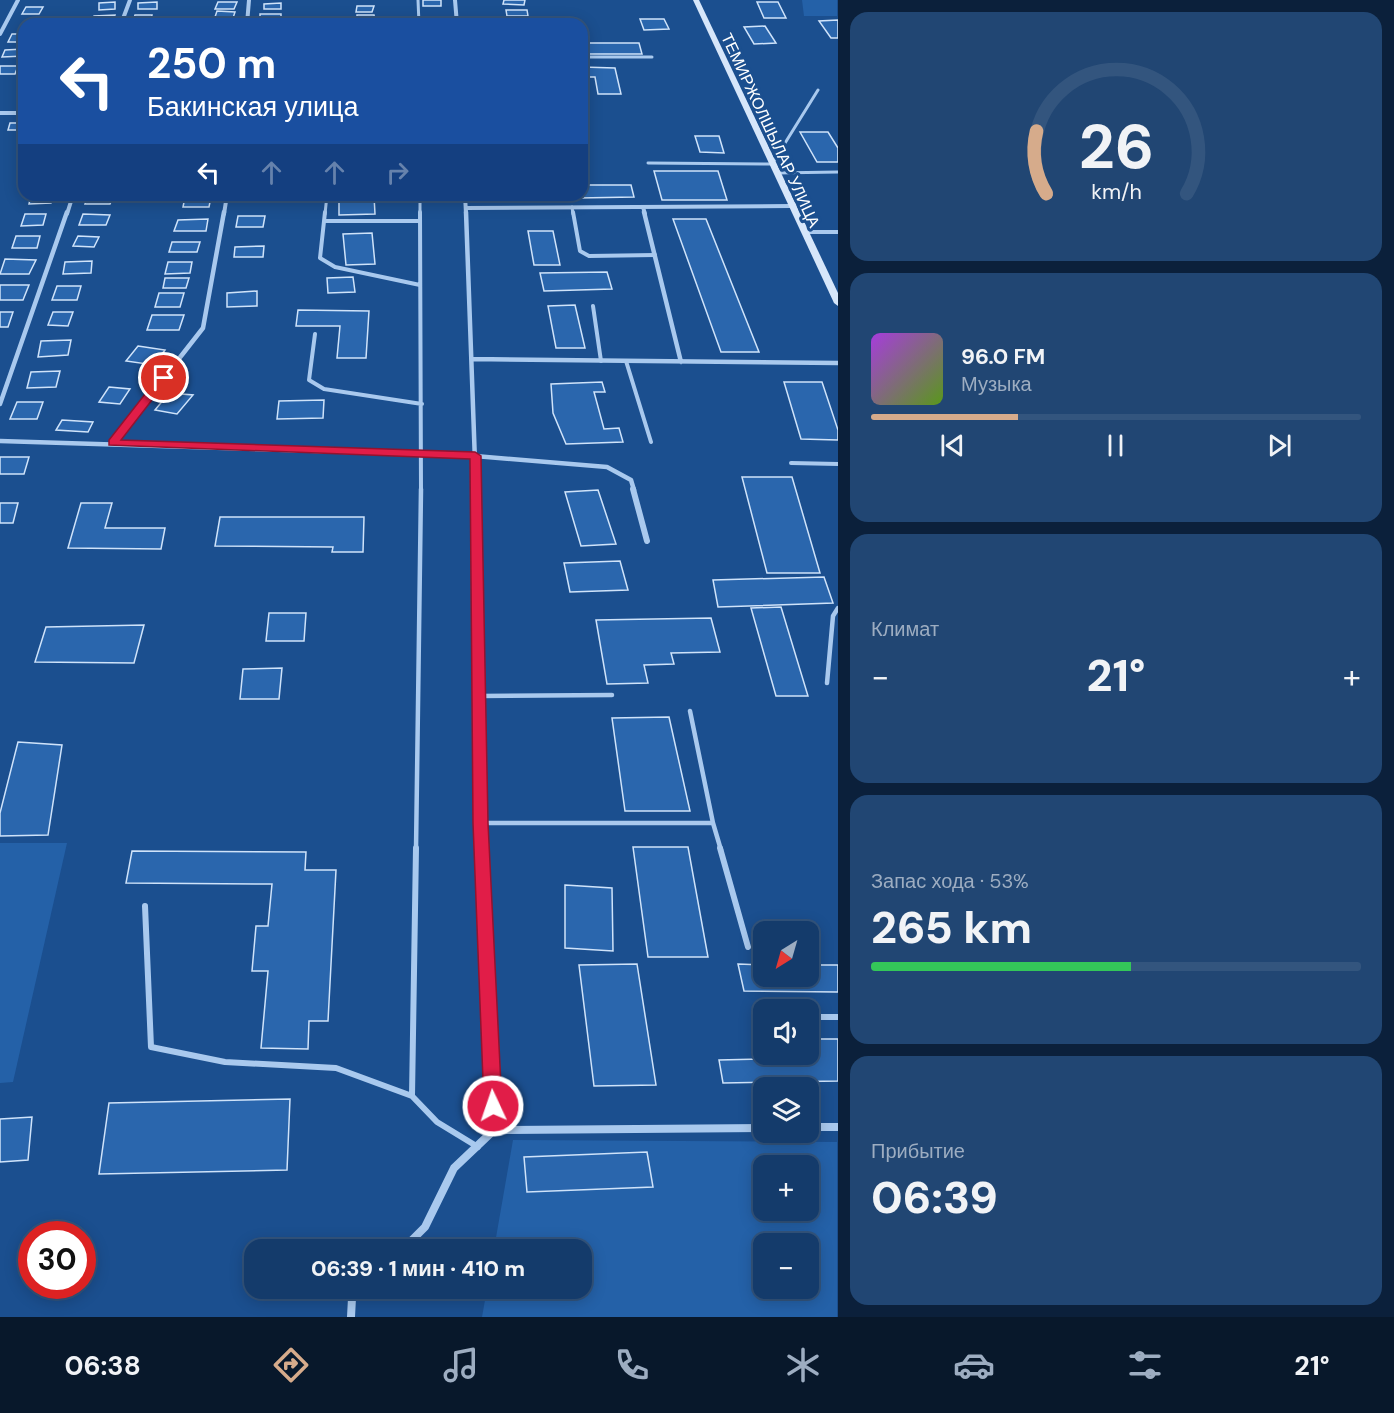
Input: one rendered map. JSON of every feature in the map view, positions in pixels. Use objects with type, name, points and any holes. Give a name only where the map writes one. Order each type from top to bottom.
[{"type":"street","points":[[0,34],[18,0]]},
{"type":"street","points":[[124,18],[130,0]]},
{"type":"street","points":[[248,18],[249,0]]},
{"type":"street","points":[[455,0],[456,18]]},
{"type":"street","name":"ТЕМИРЖОЛШЫЛАР УЛИЦА","points":[[696,0],[837,303]]},
{"type":"street","points":[[0,113],[18,113]]},
{"type":"street","points":[[0,404],[71,201]]},
{"type":"street","points":[[113,443],[203,328],[226,201]]},
{"type":"street","points":[[413,1239],[425,1227],[454,1168],[494,1130],[481,823],[475,456],[465,201]]},
{"type":"street","points":[[466,208],[791,206]]},
{"type":"street","points":[[643,207],[681,362]]},
{"type":"street","points":[[472,359],[837,363]]},
{"type":"street","points":[[0,441],[475,456],[607,467],[631,480],[647,541]]},
{"type":"street","points":[[819,1128],[837,1127]]},
{"type":"street","points":[[494,1130],[753,1128]]},
{"type":"street","points":[[351,1317],[352,1299]]},
{"type":"lane","points":[[418,0],[419,18]]},
{"type":"lane","points":[[588,57],[652,57]]},
{"type":"lane","points":[[648,163],[772,164],[818,90]]},
{"type":"lane","points":[[776,173],[837,172]]},
{"type":"lane","points":[[326,201],[320,258],[335,267],[420,285]]},
{"type":"lane","points":[[412,1096],[422,404],[420,201]]},
{"type":"lane","points":[[572,207],[580,251],[589,256],[655,255]]},
{"type":"lane","points":[[324,221],[420,221]]},
{"type":"lane","points":[[804,232],[837,232]]},
{"type":"lane","points":[[593,306],[601,361]]},
{"type":"lane","points":[[315,334],[309,380],[324,389],[422,404]]},
{"type":"lane","points":[[626,361],[651,442]]},
{"type":"lane","points":[[791,463],[837,465]]},
{"type":"lane","points":[[828,683],[833,616],[837,608]]},
{"type":"lane","points":[[478,696],[612,695]]},
{"type":"lane","points":[[690,711],[713,822],[748,947]]},
{"type":"lane","points":[[481,823],[713,822]]},
{"type":"lane","points":[[145,906],[151,1047],[225,1062],[336,1068],[412,1096],[436,1122],[478,1147]]},
{"type":"lane","points":[[819,1017],[837,1017]]},
{"type":"shaded area","points":[[802,0],[837,0],[837,16],[804,16]]},
{"type":"shaded area","points":[[0,843],[67,843],[13,1082],[0,1083]]},
{"type":"shaded area","points":[[513,1140],[837,1142],[837,1317],[482,1317],[485,1299],[592,1299],[592,1239],[496,1239]]},
{"type":"building","points":[[423,0],[441,0],[441,6],[423,6]]},
{"type":"building","points":[[504,0],[525,0],[524,5],[503,4]]},
{"type":"building","points":[[115,2],[115,9],[99,10],[99,3]]},
{"type":"building","points":[[157,2],[157,9],[138,9],[138,3]]},
{"type":"building","points":[[218,2],[237,2],[234,9],[215,9]]},
{"type":"building","points":[[757,2],[778,2],[786,18],[764,18]]},
{"type":"building","points":[[281,3],[281,9],[264,9],[264,4]]},
{"type":"building","points":[[357,6],[374,6],[372,12],[356,12]]},
{"type":"building","points":[[26,7],[43,7],[39,14],[22,14]]},
{"type":"building","points":[[506,10],[527,10],[528,16],[507,16]]},
{"type":"building","points":[[217,11],[235,12],[233,18],[215,17]]},
{"type":"building","points":[[260,14],[281,14],[281,18],[260,18]]},
{"type":"building","points":[[115,15],[114,18],[93,18],[94,16]]},
{"type":"building","points":[[135,15],[152,15],[152,18],[134,18]]},
{"type":"building","points":[[357,15],[374,15],[374,18],[357,18]]},
{"type":"building","points":[[640,19],[664,19],[669,29],[644,30]]},
{"type":"building","points":[[838,20],[838,38],[831,38],[819,21]]},
{"type":"building","points":[[765,26],[776,43],[754,44],[744,27]]},
{"type":"building","points":[[12,34],[18,34],[18,42],[8,42]]},
{"type":"building","points":[[588,43],[639,43],[642,54],[588,54]]},
{"type":"building","points":[[18,49],[18,56],[2,57],[5,50]]},
{"type":"building","points":[[0,66],[18,66],[15,74],[0,74]]},
{"type":"building","points":[[588,67],[615,68],[621,94],[598,94],[595,77],[588,77]]},
{"type":"building","points":[[10,123],[18,123],[18,130],[8,130]]},
{"type":"building","points":[[800,132],[828,132],[838,148],[838,162],[817,162]]},
{"type":"building","points":[[695,136],[719,136],[724,153],[700,152]]},
{"type":"building","points":[[654,171],[718,171],[727,200],[662,200]]},
{"type":"building","points":[[588,185],[631,185],[634,197],[588,198]]},
{"type":"building","points":[[30,201],[52,201],[51,203],[29,204]]},
{"type":"building","points":[[86,201],[111,201],[110,204],[85,204]]},
{"type":"building","points":[[184,201],[210,201],[209,207],[183,207]]},
{"type":"building","points":[[339,201],[374,201],[375,214],[339,215]]},
{"type":"building","points":[[25,214],[46,214],[43,225],[21,226]]},
{"type":"building","points":[[83,214],[110,215],[106,225],[79,225]]},
{"type":"building","points":[[238,216],[265,216],[263,227],[236,227]]},
{"type":"building","points":[[208,219],[206,231],[174,231],[178,220]]},
{"type":"building","points":[[673,219],[706,219],[759,352],[721,352]]},
{"type":"building","points":[[528,231],[553,231],[560,265],[534,265]]},
{"type":"building","points":[[372,233],[375,264],[346,265],[343,234]]},
{"type":"building","points":[[16,236],[40,236],[37,248],[12,248]]},
{"type":"building","points":[[78,236],[99,237],[94,247],[73,246]]},
{"type":"building","points":[[172,242],[200,242],[197,252],[169,252]]},
{"type":"building","points":[[264,246],[263,257],[234,257],[235,247]]},
{"type":"building","points":[[5,259],[36,260],[29,274],[0,274]]},
{"type":"building","points":[[92,261],[91,273],[63,274],[65,262]]},
{"type":"building","points":[[168,262],[192,262],[190,273],[165,274]]},
{"type":"building","points":[[607,272],[612,289],[544,291],[540,273]]},
{"type":"building","points":[[353,277],[355,292],[328,293],[327,278]]},
{"type":"building","points":[[165,278],[189,278],[186,288],[163,288]]},
{"type":"building","points":[[0,285],[29,285],[23,300],[0,300]]},
{"type":"building","points":[[57,286],[81,286],[77,300],[52,300]]},
{"type":"building","points":[[257,291],[257,306],[227,307],[227,293]]},
{"type":"building","points":[[159,293],[184,293],[180,307],[155,307]]},
{"type":"building","points":[[575,305],[585,348],[556,348],[548,306]]},
{"type":"building","points":[[298,310],[369,311],[366,358],[337,358],[340,326],[296,326]]},
{"type":"building","points":[[0,312],[13,312],[8,327],[0,327]]},
{"type":"building","points":[[53,312],[73,312],[68,326],[48,325]]},
{"type":"building","points":[[152,315],[184,315],[179,330],[147,330]]},
{"type":"building","points":[[71,340],[68,355],[38,357],[41,341]]},
{"type":"building","points":[[138,346],[165,350],[154,365],[126,361]]},
{"type":"building","points":[[60,371],[56,387],[27,388],[31,372]]},
{"type":"building","points":[[602,382],[605,392],[594,392],[604,429],[619,428],[623,442],[566,444],[553,413],[551,384]]},
{"type":"building","points":[[784,382],[822,382],[838,430],[838,440],[801,439]]},
{"type":"building","points":[[109,387],[130,389],[120,404],[99,402]]},
{"type":"building","points":[[169,393],[193,395],[177,414],[155,410]]},
{"type":"building","points":[[324,400],[323,418],[277,419],[279,401]]},
{"type":"building","points":[[17,402],[43,402],[37,419],[10,419]]},
{"type":"building","points":[[62,420],[93,422],[88,432],[56,430]]},
{"type":"building","points":[[0,457],[29,457],[24,474],[0,474]]},
{"type":"building","points":[[742,477],[792,477],[820,573],[767,573]]},
{"type":"building","points":[[598,490],[616,544],[581,546],[565,492]]},
{"type":"building","points":[[0,503],[18,503],[13,523],[0,523]]},
{"type":"building","points":[[81,503],[112,503],[105,528],[165,528],[161,549],[68,548]]},
{"type":"building","points":[[220,517],[364,517],[363,552],[332,552],[333,547],[215,546]]},
{"type":"building","points":[[620,561],[628,590],[570,592],[564,563]]},
{"type":"building","points":[[824,577],[833,603],[718,607],[713,580]]},
{"type":"building","points":[[781,607],[808,696],[776,696],[751,608]]},
{"type":"building","points":[[269,613],[306,613],[304,641],[266,641]]},
{"type":"building","points":[[711,618],[720,652],[671,653],[674,664],[644,665],[648,683],[607,684],[596,620]]},
{"type":"building","points":[[144,625],[134,663],[35,662],[46,627]]},
{"type":"building","points":[[282,668],[279,699],[240,699],[243,669]]},
{"type":"building","points":[[669,717],[690,811],[625,811],[612,718]]},
{"type":"building","points":[[18,742],[62,745],[48,835],[0,836],[0,813]]},
{"type":"building","points":[[633,847],[688,847],[708,957],[648,957]]},
{"type":"building","points":[[132,851],[306,852],[305,870],[336,870],[328,1021],[309,1021],[308,1049],[261,1048],[268,971],[252,971],[256,926],[268,926],[272,884],[126,883]]},
{"type":"building","points":[[565,885],[612,888],[613,951],[565,948]]},
{"type":"building","points":[[637,964],[656,1085],[594,1086],[579,965]]},
{"type":"building","points":[[738,964],[753,965],[753,987],[819,987],[819,965],[838,965],[838,992],[744,991]]},
{"type":"building","points":[[819,1039],[838,1039],[838,1081],[819,1081],[819,1077],[753,1077],[753,1082],[723,1083],[719,1060],[753,1059],[753,1065],[819,1065]]},
{"type":"building","points":[[290,1099],[287,1170],[99,1174],[109,1103]]},
{"type":"building","points":[[32,1117],[28,1160],[0,1162],[0,1119]]},
{"type":"building","points":[[647,1152],[653,1187],[527,1192],[524,1157]]},
{"type":"route","points":[[164,378],[113,443],[475,456],[481,823],[493,1106]]}]
